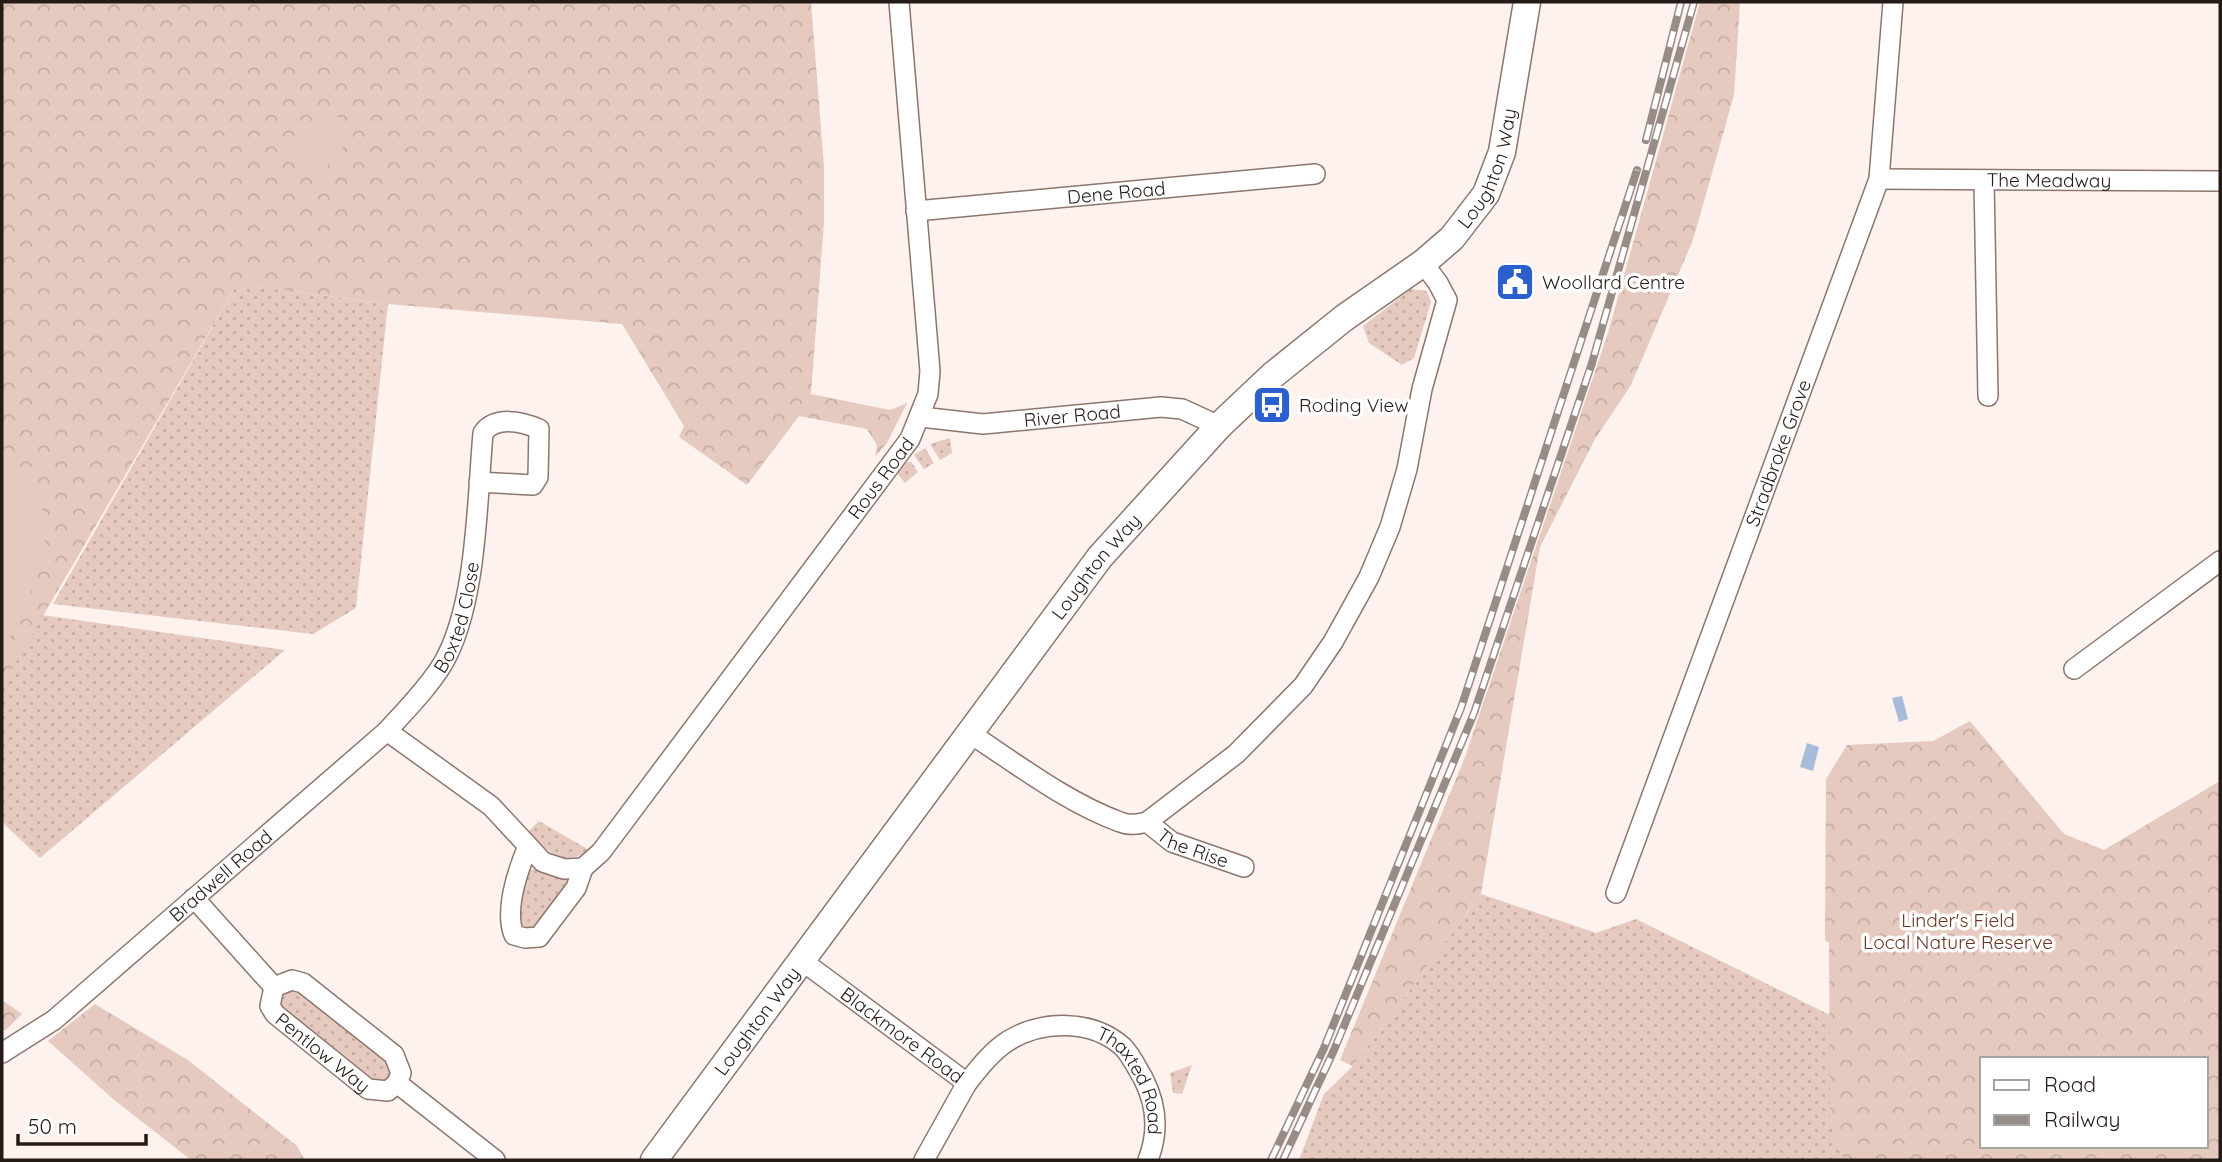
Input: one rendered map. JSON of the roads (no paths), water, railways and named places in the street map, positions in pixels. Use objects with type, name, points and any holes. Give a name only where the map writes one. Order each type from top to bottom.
[{"type":"street","name":"Rous Road","points":[[528,846],[519,867],[509,924],[514,935],[525,939],[539,937],[576,888],[583,868],[609,841],[910,439],[921,417],[928,394],[930,371],[899,2]]},
{"type":"street","name":"Loughton Way","points":[[654,1160],[1100,557],[1220,426],[1319,337],[1423,263],[1452,238],[1486,194],[1502,152],[1527,2]]},
{"type":"street","name":"Stradbroke Grove","points":[[1616,893],[1879,179],[1893,2]]},
{"type":"street","name":"Dene Road","points":[[916,211],[1315,174]]},
{"type":"street","name":"The Meadway","points":[[1879,179],[2220,181]]},
{"type":"street","points":[[1984,180],[1989,397]]},
{"type":"street","points":[[971,734],[1069,796],[1121,822],[1133,825],[1147,822],[1236,754],[1303,686],[1368,577],[1390,527],[1407,469],[1422,389],[1447,300],[1423,263]]},
{"type":"street","name":"River Road","points":[[921,417],[983,424],[1161,407],[1182,409],[1220,426]]},
{"type":"street","name":"Boxted Close","points":[[387,731],[418,697],[442,664],[453,642],[468,581],[479,482]]},
{"type":"street","points":[[2074,669],[2220,561]]},
{"type":"street","points":[[387,731],[491,806],[543,862],[564,869],[583,868]]},
{"type":"street","name":"Bradwell Road","points":[[2,1053],[54,1020],[387,731]]},
{"type":"street","name":"The Rise","points":[[1147,822],[1172,842],[1244,867]]},
{"type":"street","name":"Pentlow Way","points":[[194,898],[274,988]]},
{"type":"street","name":"Blackmore Road","points":[[802,960],[967,1083],[924,1160]]},
{"type":"street","name":"Pentlow Way","points":[[292,980],[303,983],[394,1055],[401,1073],[397,1083],[388,1091],[368,1088],[275,1014],[270,1006],[274,988],[292,980]]},
{"type":"street","name":"Thaxted Road","points":[[967,1083],[987,1058],[1008,1041],[1031,1031],[1052,1025],[1102,1032],[1124,1048],[1150,1091],[1157,1121],[1148,1160]]},
{"type":"street","name":"Pentlow Way","points":[[397,1083],[495,1160]]},
{"type":"water","points":[[1902,696],[1908,719],[1899,722],[1892,698]]},
{"type":"water","points":[[1807,743],[1819,747],[1813,771],[1800,767]]},
{"type":"railway","points":[[1646,140],[1681,2]]},
{"type":"railway","points":[[1283,1160],[1334,1050],[1474,713],[1592,363],[1694,2]]},
{"type":"railway","points":[[1271,1160],[1324,1048],[1461,708],[1637,170]]},
{"type":"place","name":"Woollard Centre","points":[[1515,282]]},
{"type":"place","name":"Roding View","points":[[1272,405]]},
{"type":"park label","name":"Linder's Field Local Nature Reserve","points":[[1958,931]]}]
